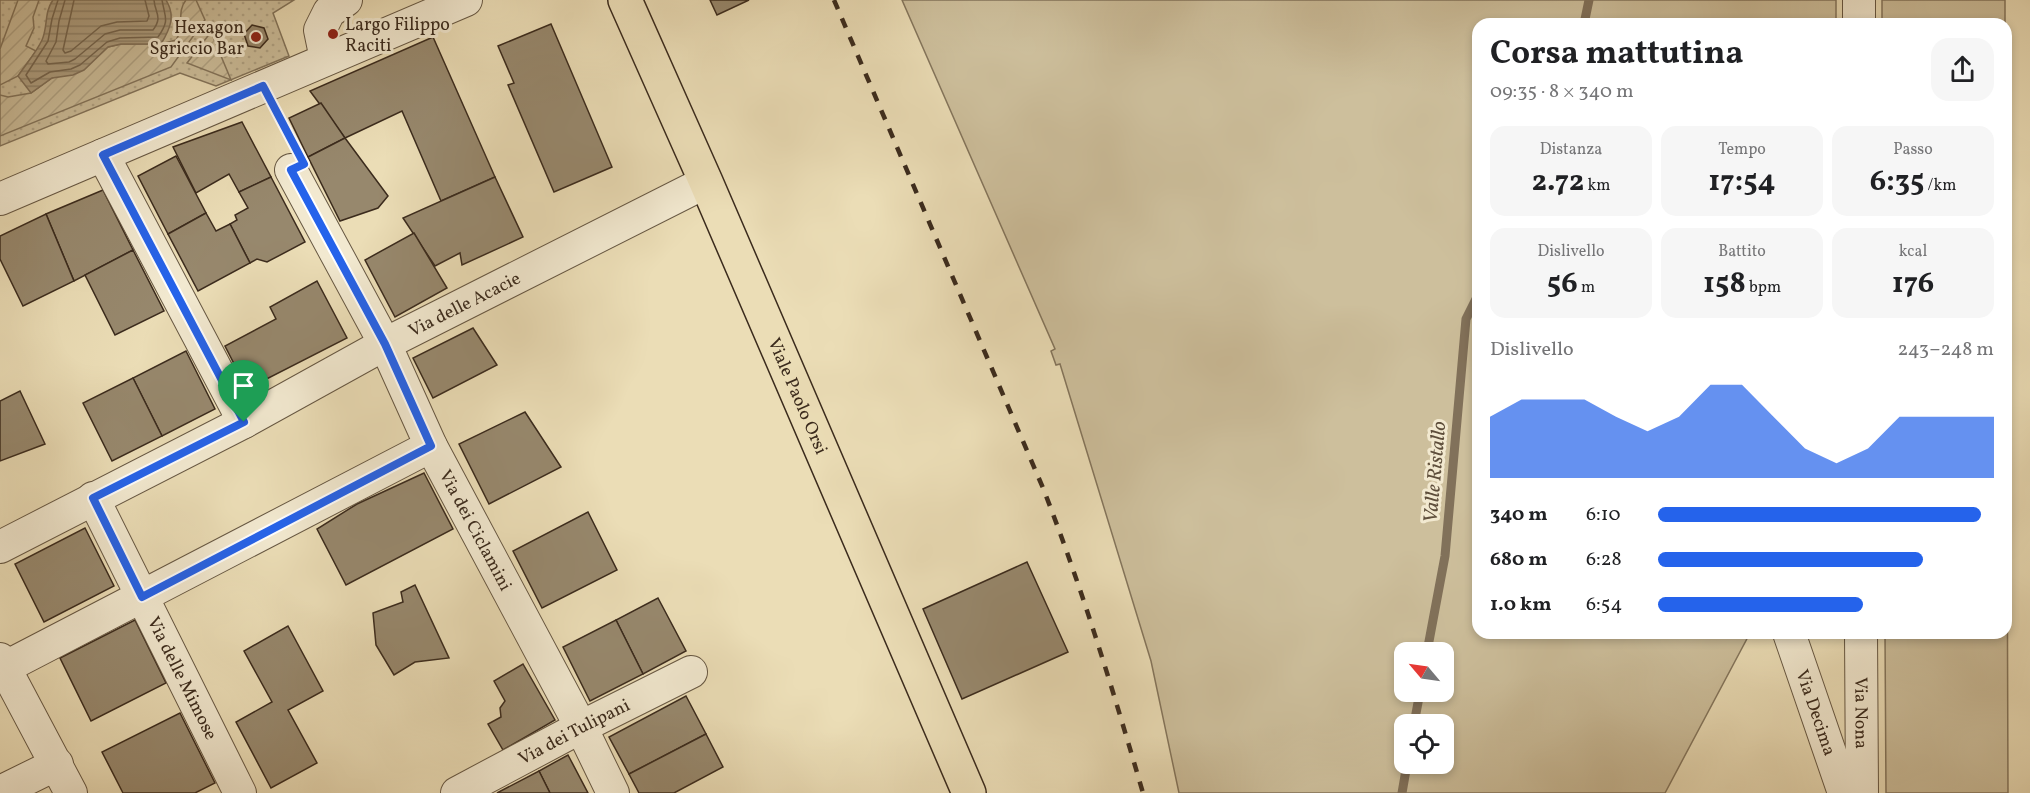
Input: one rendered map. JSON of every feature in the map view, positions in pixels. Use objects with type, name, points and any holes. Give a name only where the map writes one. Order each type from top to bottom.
[{"type":"main road","name":"Viale Paolo Orsi","points":[[625,0],[706,182],[969,793]]},
{"type":"street","points":[[326,59],[320,30],[330,12],[346,0]]},
{"type":"street","points":[[0,199],[466,0]]},
{"type":"street","points":[[1859,0],[1859,18]]},
{"type":"street","points":[[103,155],[244,422]]},
{"type":"street","name":"Via dei Ciclamini","points":[[291,170],[385,344],[431,446],[581,727],[613,793]]},
{"type":"street","name":"Via delle Acacie","points":[[0,547],[244,422],[385,344],[706,182]]},
{"type":"street","points":[[71,793],[2,666],[142,597],[431,446]]},
{"type":"street","name":"Via delle Mimose","points":[[93,498],[240,793]]},
{"type":"street","name":"Via Decima","points":[[1791,639],[1844,793]]},
{"type":"street","name":"Via Nona","points":[[1861,639],[1862,793]]},
{"type":"street","name":"Via dei Tulipani","points":[[458,793],[581,727],[691,672]]},
{"type":"street","points":[[0,792],[57,764]]},
{"type":"path","points":[[263,86],[304,164],[291,170]]},
{"type":"shaded area","points":[[0,0],[294,0],[273,13],[289,56],[216,86],[180,73],[0,146]]},
{"type":"shaded area","points":[[18,0],[39,0],[33,17],[34,28],[26,46],[36,51],[18,76],[0,85],[0,49]]},
{"type":"shaded area","points":[[186,0],[196,0],[205,20],[171,67],[0,136],[0,95],[8,97],[31,93],[52,78],[97,57],[108,47],[121,44],[161,44],[176,40],[180,30],[181,9]]},
{"type":"shaded area","points":[[902,0],[1836,0],[1836,18],[1472,18],[1472,639],[1747,639],[1665,793],[1179,793],[1151,661],[1060,364],[1056,365],[1051,351],[1055,349]]},
{"type":"shaded area","points":[[1882,0],[2005,0],[2005,18],[1882,18]]},
{"type":"shaded area","points":[[211,32],[231,80],[187,63]]},
{"type":"shaded area","points":[[1885,639],[2007,639],[2008,793],[1886,793]]},
{"type":"water","points":[[53,0],[166,0],[171,12],[171,22],[161,44],[121,44],[108,47],[84,70],[73,75],[52,78],[31,93],[18,76],[42,40],[48,9]]},
{"type":"building","points":[[710,0],[749,0],[717,15]]},
{"type":"building","points":[[551,24],[612,167],[554,192],[508,85],[514,83],[498,46]]},
{"type":"building","name":"Hexagon Sgriccio Bar","points":[[252,25],[264,28],[268,39],[260,48],[248,46],[244,34]]},
{"type":"building","points":[[433,37],[495,177],[441,201],[402,111],[345,138],[310,91]]},
{"type":"building","points":[[321,103],[345,138],[308,157],[289,118]]},
{"type":"building","points":[[242,122],[271,177],[239,192],[229,174],[196,193],[173,147]]},
{"type":"building","points":[[345,138],[388,196],[378,208],[340,221],[308,157]]},
{"type":"building","points":[[176,156],[206,213],[168,234],[138,176]]},
{"type":"building","points":[[271,177],[305,242],[267,262],[257,259],[250,263],[230,224],[237,220],[235,215],[248,208],[239,192]]},
{"type":"building","points":[[495,177],[523,237],[462,265],[460,253],[435,266],[403,218]]},
{"type":"building","points":[[103,190],[133,250],[74,281],[46,214]]},
{"type":"building","points":[[206,213],[216,231],[230,224],[250,263],[198,291],[168,234]]},
{"type":"building","points":[[46,214],[74,281],[23,306],[0,259],[0,236]]},
{"type":"building","points":[[414,233],[447,288],[395,317],[365,260]]},
{"type":"building","points":[[133,250],[164,311],[115,335],[85,275]]},
{"type":"building","points":[[317,281],[347,338],[247,389],[225,346],[276,319],[270,307]]},
{"type":"building","points":[[473,328],[497,365],[433,398],[413,358]]},
{"type":"building","points":[[186,351],[215,409],[162,436],[133,378]]},
{"type":"building","points":[[133,378],[162,436],[112,461],[83,403]]},
{"type":"building","points":[[20,391],[45,444],[0,461],[0,401]]},
{"type":"building","points":[[525,412],[561,467],[489,504],[459,444]]},
{"type":"building","points":[[424,473],[453,529],[346,585],[317,529],[357,504]]},
{"type":"building","points":[[588,512],[617,570],[542,608],[513,551]]},
{"type":"building","points":[[85,528],[114,586],[44,622],[15,564]]},
{"type":"building","points":[[1027,562],[1068,652],[962,699],[923,609]]},
{"type":"building","points":[[415,585],[449,658],[415,662],[394,675],[376,645],[373,613],[403,602],[401,592]]},
{"type":"building","points":[[658,598],[686,651],[643,674],[616,620]]},
{"type":"building","points":[[135,620],[166,683],[91,721],[60,658]]},
{"type":"building","points":[[616,620],[643,674],[590,701],[563,647]]},
{"type":"building","points":[[288,626],[323,691],[288,710],[317,763],[271,788],[236,722],[272,702],[244,651]]},
{"type":"building","points":[[523,664],[555,720],[503,750],[488,724],[501,717],[500,708],[505,701],[494,681]]},
{"type":"building","points":[[686,696],[706,734],[629,774],[609,737]]},
{"type":"building","points":[[180,713],[215,783],[195,793],[123,793],[102,752]]},
{"type":"building","points":[[706,734],[723,767],[674,793],[639,793],[629,774]]},
{"type":"building","points":[[568,755],[588,793],[550,793],[539,771]]},
{"type":"building","points":[[539,771],[550,793],[497,793]]},
{"type":"waterway","name":"Valle Ristallo","points":[[1585,18],[1589,0]]},
{"type":"waterway","name":"Valle Ristallo","points":[[1429,642],[1445,556],[1466,319],[1472,307]]},
{"type":"waterway","name":"Valle Ristallo","points":[[1416,714],[1418,702]]},
{"type":"waterway","name":"Valle Ristallo","points":[[1402,793],[1405,774]]},
{"type":"railway","points":[[834,0],[1043,488],[1096,639],[1143,793]]},
{"type":"place","name":"Largo Filippo Raciti","points":[[333,34]]},
{"type":"place","name":"Hexagon Sgriccio Bar","points":[[256,37]]},
{"type":"route","points":[[263,86],[304,164],[291,170],[385,344],[431,446],[142,597],[93,498],[244,422],[103,155],[263,86]]}]
